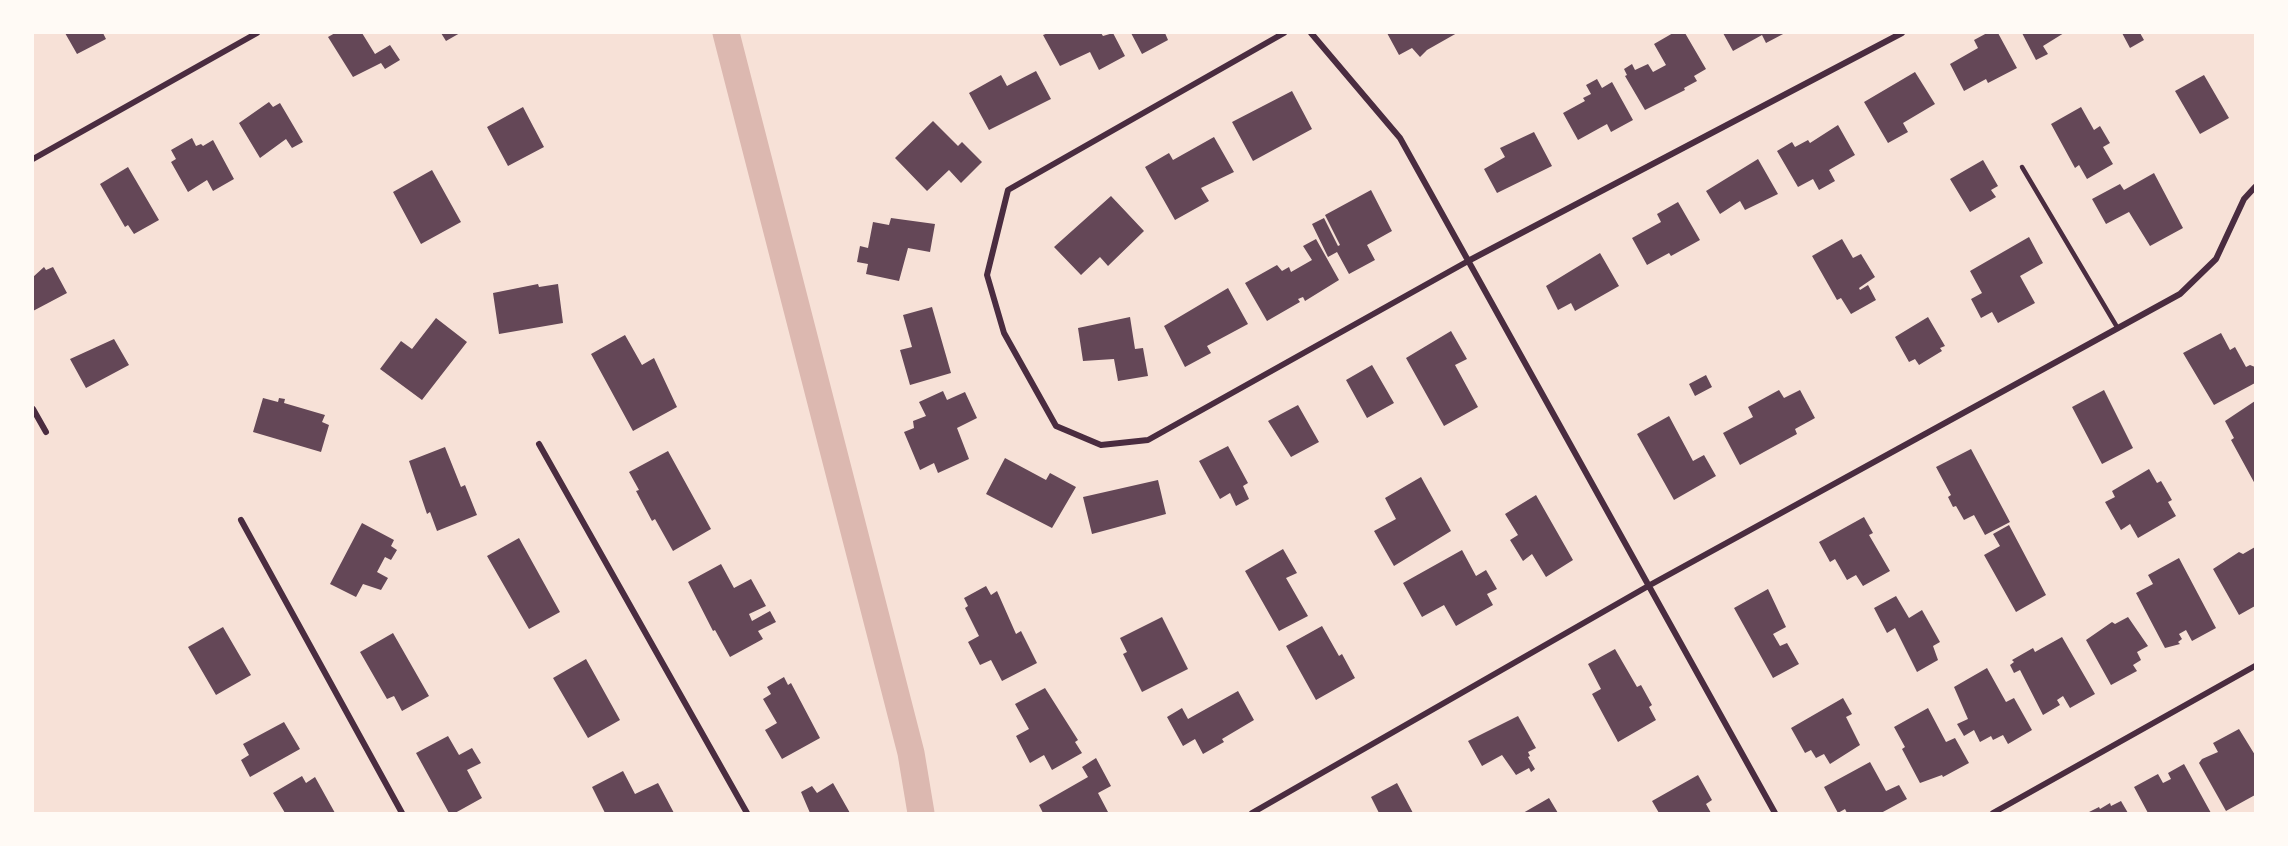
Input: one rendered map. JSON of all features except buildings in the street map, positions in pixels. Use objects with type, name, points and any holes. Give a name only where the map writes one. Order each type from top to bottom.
[{"type":"street","points":[[33,159],[257,33]]},
{"type":"street","points":[[1284,33],[1008,190],[987,275],[1004,333],[1056,426],[1101,445],[1148,440],[1470,260],[1902,33]]},
{"type":"street","points":[[1311,33],[1400,138],[1776,813]]},
{"type":"street","points":[[1252,813],[1650,585],[2180,294],[2216,260],[2244,199],[2255,187]]},
{"type":"street","points":[[33,409],[46,432]]},
{"type":"street","points":[[539,444],[747,813]]},
{"type":"street","points":[[242,520],[402,813]]},
{"type":"street","points":[[1993,813],[2255,666]]},
{"type":"lane","points":[[2022,167],[2117,327]]},
{"type":"waterway","points":[[726,33],[911,753],[921,813]]}]
